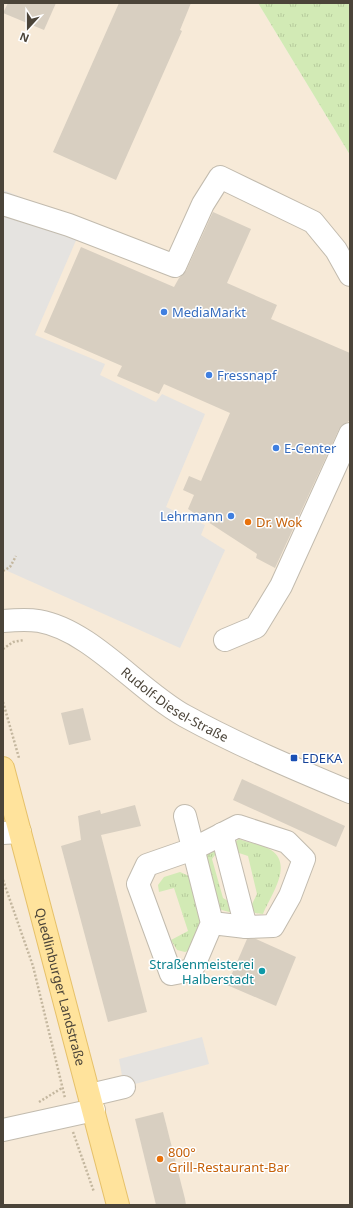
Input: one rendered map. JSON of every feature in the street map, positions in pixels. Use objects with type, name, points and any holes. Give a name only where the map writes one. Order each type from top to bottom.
[{"type":"main road","name":"Quedlinburger Landstraße","points":[[3,768],[11,833],[92,1102],[118,1205]]},
{"type":"street","points":[[3,204],[69,225],[174,266],[203,204],[220,177],[313,222],[336,250],[350,275]]},
{"type":"street","points":[[225,640],[256,627],[281,586],[350,434]]},
{"type":"street","name":"Rudolf-Diesel-Straße","points":[[3,621],[34,621],[67,630],[88,643],[157,698],[185,716],[230,739],[350,792]]},
{"type":"street","points":[[185,816],[193,848],[212,923],[192,970],[171,974],[138,884],[147,865],[193,848],[238,826],[287,842],[304,859],[290,896],[273,926],[246,927],[212,923]]},
{"type":"street","points":[[222,834],[246,927]]},
{"type":"street","points":[[3,1130],[69,1115],[124,1087]]},
{"type":"path","points":[[3,571],[10,567],[16,556]]},
{"type":"path","points":[[3,649],[13,642],[30,640]]},
{"type":"path","points":[[3,880],[33,966],[69,1115],[83,1164],[97,1198]]},
{"type":"path","points":[[33,1104],[62,1088]]},
{"type":"shaded area","points":[[3,3],[258,3],[350,155],[350,1205],[3,1205]]},
{"type":"shaded area","points":[[3,190],[84,222],[35,335],[105,364],[100,375],[156,402],[162,394],[205,414],[166,507],[205,525],[201,535],[225,550],[180,648],[3,569]]},
{"type":"shaded area","points":[[202,1037],[209,1064],[124,1087],[119,1059]]},
{"type":"green space","points":[[258,3],[350,3],[350,155]]},
{"type":"green space","points":[[239,839],[268,848],[278,856],[280,872],[278,881],[263,914],[255,913],[250,908],[257,894],[248,856],[236,852],[234,843]]},
{"type":"green space","points":[[207,847],[219,850],[212,859],[223,898],[233,904],[233,913],[218,909],[202,854]]},
{"type":"green space","points":[[180,872],[189,876],[203,928],[193,949],[185,952],[177,950],[171,940],[188,931],[174,888],[159,892],[158,885],[164,877]]},
{"type":"building","points":[[8,3],[56,3],[44,30],[3,13]]},
{"type":"building","points":[[119,3],[191,3],[180,30],[182,31],[116,180],[53,152]]},
{"type":"building","points":[[213,212],[251,229],[227,283],[277,305],[271,319],[350,353],[350,420],[339,429],[275,568],[256,558],[257,554],[188,509],[194,495],[183,490],[189,476],[201,481],[230,413],[164,384],[159,394],[117,376],[122,366],[44,332],[81,247],[174,287],[179,278],[186,271]]},
{"type":"building","points":[[83,708],[91,740],[69,745],[61,713]]},
{"type":"building","points":[[242,779],[345,826],[336,847],[233,800]]},
{"type":"building","points":[[135,805],[141,826],[101,835],[147,1012],[108,1022],[61,846],[81,840],[78,816],[100,810],[101,814]]},
{"type":"building","name":"Straßenmeisterei Halberstadt","points":[[247,939],[256,939],[296,957],[276,1006],[227,985]]},
{"type":"building","name":"800° Grill-Restaurant-Bar","points":[[163,1112],[186,1205],[156,1205],[135,1119]]},
{"type":"place","name":"MediaMarkt","points":[[164,312]]},
{"type":"place","name":"Fressnapf","points":[[209,375]]},
{"type":"place","name":"E-Center","points":[[276,448]]},
{"type":"place","name":"Lehrmann","points":[[231,516]]},
{"type":"place","name":"Dr. Wok","points":[[248,522]]},
{"type":"place","name":"EDEKA","points":[[294,758]]},
{"type":"place","name":"Straßenmeisterei Halberstadt","points":[[262,971]]},
{"type":"place","name":"800° Grill-Restaurant-Bar","points":[[160,1159]]}]
